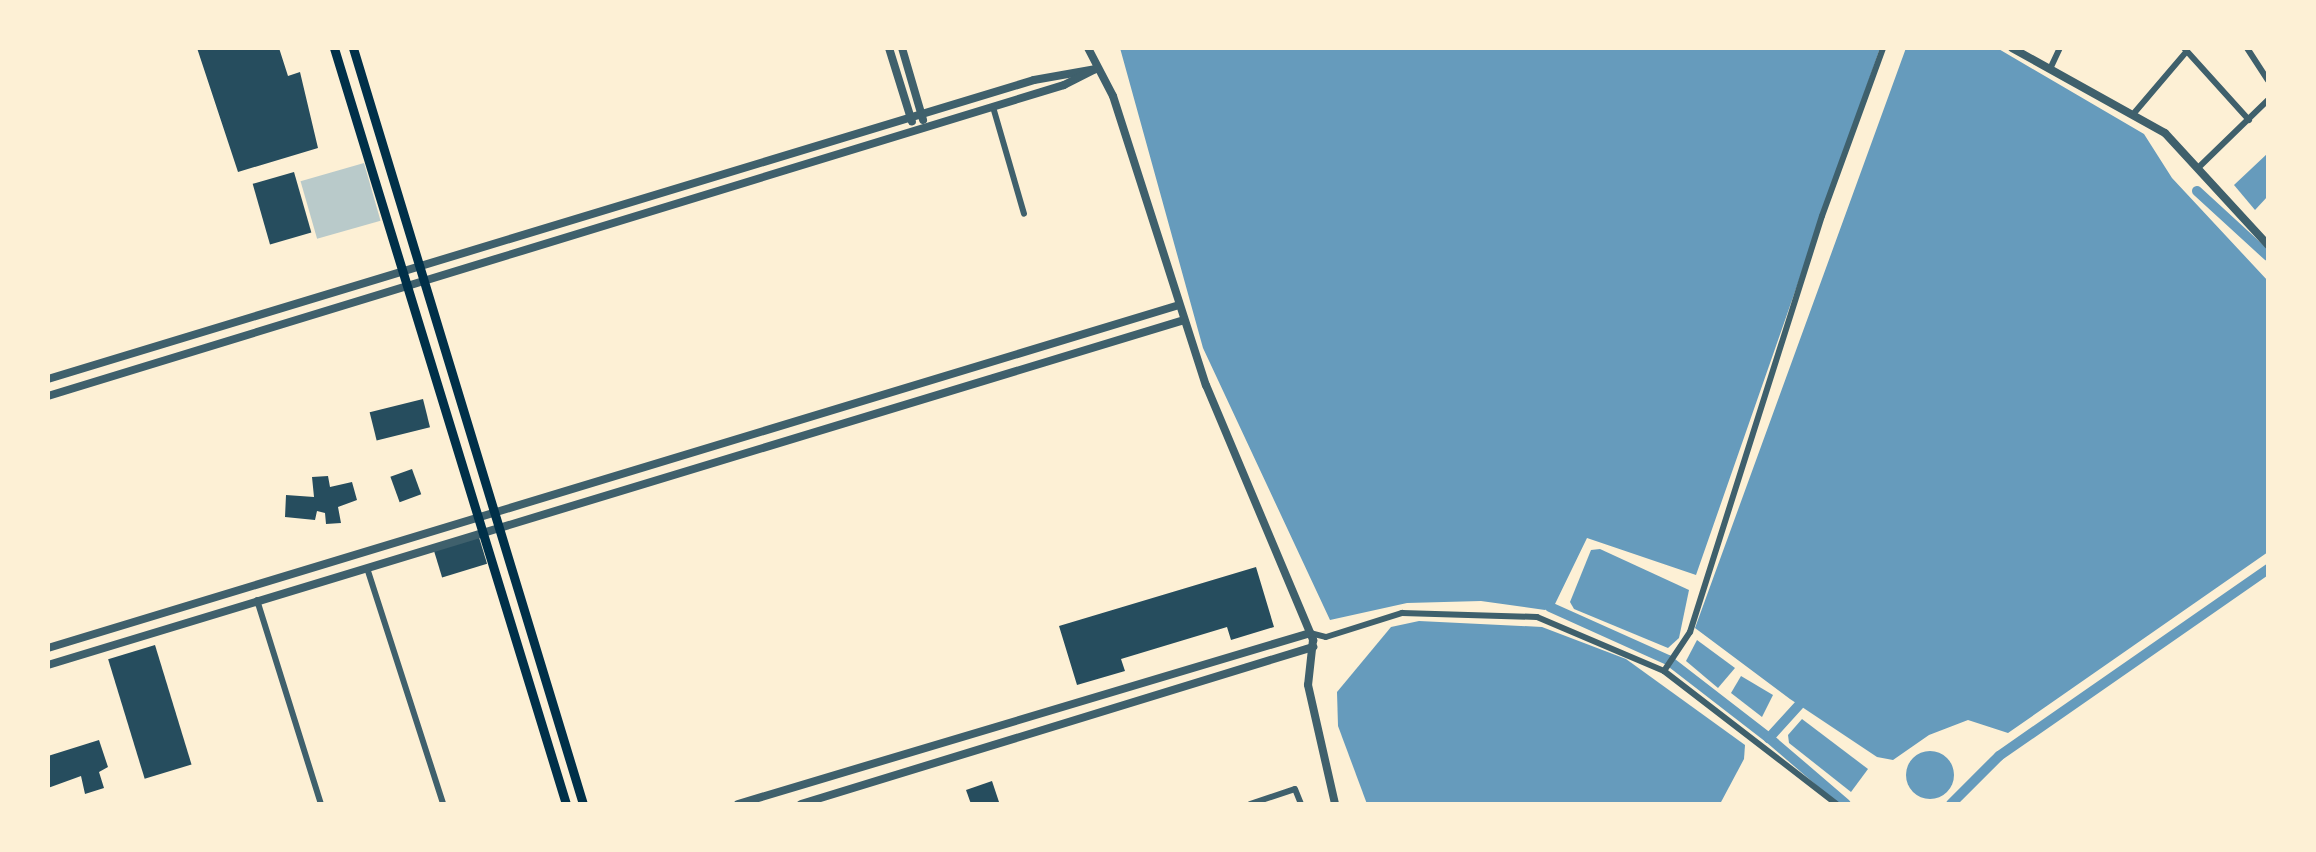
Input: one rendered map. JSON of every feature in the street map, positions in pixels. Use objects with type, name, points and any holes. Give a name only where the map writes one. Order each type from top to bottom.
[{"type":"main road","points":[[334,48],[566,804]]},
{"type":"main road","points":[[353,48],[583,804]]},
{"type":"main road","points":[[534,697],[550,692]]},
{"type":"street","points":[[889,48],[915,131]]},
{"type":"street","points":[[902,48],[926,128]]},
{"type":"street","points":[[1666,669],[1690,632],[1822,216],[1884,48]]},
{"type":"street","points":[[2012,48],[2135,112],[2200,167],[2268,245]]},
{"type":"street","points":[[2050,69],[2060,48]]},
{"type":"street","points":[[2247,48],[2268,80]]},
{"type":"street","points":[[2135,112],[2186,49],[2249,120]]},
{"type":"street","points":[[1090,50],[1096,69],[1113,96],[1184,320],[1310,633],[1313,647],[1308,685],[1336,804]]},
{"type":"street","points":[[48,379],[922,118],[1034,80],[1096,69]]},
{"type":"street","points":[[48,396],[926,128],[1096,69]]},
{"type":"street","points":[[2200,167],[2268,100]]},
{"type":"street","points":[[993,107],[1024,214]]},
{"type":"street","points":[[707,182],[708,194]]},
{"type":"street","points":[[545,231],[550,243]]},
{"type":"street","points":[[48,648],[1179,305]]},
{"type":"street","points":[[48,665],[1184,320]]},
{"type":"street","points":[[1070,337],[1075,352]]},
{"type":"street","points":[[994,360],[998,375]]},
{"type":"street","points":[[367,566],[444,804]]},
{"type":"street","points":[[224,594],[227,610]]},
{"type":"street","points":[[257,600],[320,804]]},
{"type":"street","points":[[800,804],[1014,742],[1313,647],[1326,637],[1402,613],[1537,616],[1666,669],[1837,804]]},
{"type":"street","points":[[738,804],[1310,633],[1326,637]]},
{"type":"street","points":[[1010,725],[1014,742]]},
{"type":"street","points":[[1250,804],[1294,789],[1302,804]]},
{"type":"shaded area","points":[[364,163],[381,221],[317,239],[301,181]]},
{"type":"water","points":[[1120,48],[1880,48],[1696,575],[1587,538],[1555,604],[1545,610],[1481,601],[1407,603],[1330,620],[1203,348]]},
{"type":"water","points":[[1906,48],[1997,48],[2144,134],[2172,178],[2268,281],[2268,552],[2008,733],[1968,720],[1929,735],[1893,760],[1877,757],[1790,699],[1695,628]]},
{"type":"water","points":[[2268,153],[2268,196],[2255,210],[2234,185]]},
{"type":"water","points":[[1600,549],[1689,590],[1679,638],[1668,648],[1574,609],[1570,602],[1591,550]]},
{"type":"water","points":[[1419,621],[1542,627],[1626,659],[1745,745],[1744,759],[1720,804],[1367,804],[1338,726],[1337,692],[1391,627]]},
{"type":"water","points":[[1697,640],[1735,668],[1718,688],[1686,661]]},
{"type":"water","points":[[1741,676],[1773,695],[1762,717],[1731,693]]},
{"type":"water","points":[[1802,719],[1868,769],[1851,792],[1789,743],[1788,735]]},
{"type":"water","points":[[1930,751],[1947,758],[1954,775],[1947,792],[1930,799],[1913,792],[1906,775],[1913,758]]},
{"type":"building","points":[[197,48],[279,48],[288,76],[300,72],[318,148],[238,172]]},
{"type":"building","points":[[294,172],[311,233],[270,244],[253,184]]},
{"type":"building","points":[[423,399],[430,427],[377,440],[370,412]]},
{"type":"building","points":[[412,469],[421,494],[400,502],[390,477]]},
{"type":"building","points":[[328,476],[330,487],[352,482],[357,500],[338,507],[341,523],[326,524],[325,513],[317,511],[315,520],[285,517],[286,495],[314,497],[312,477]]},
{"type":"building","points":[[478,534],[487,564],[442,577],[433,548]]},
{"type":"building","points":[[1256,567],[1274,627],[1231,640],[1227,627],[1121,659],[1125,671],[1077,685],[1059,626]]},
{"type":"building","points":[[155,645],[192,765],[145,779],[108,659]]},
{"type":"building","points":[[99,740],[108,767],[99,772],[104,788],[85,794],[81,776],[48,788],[48,756]]},
{"type":"building","points":[[992,781],[999,802],[971,804],[966,790]]},
{"type":"waterway","points":[[2197,191],[2268,256]]},
{"type":"waterway","points":[[1951,804],[1999,756],[2268,569]]},
{"type":"waterway","points":[[1550,607],[1668,660],[1769,738]]},
{"type":"waterway","points":[[1799,705],[1769,738],[1846,804]]}]
